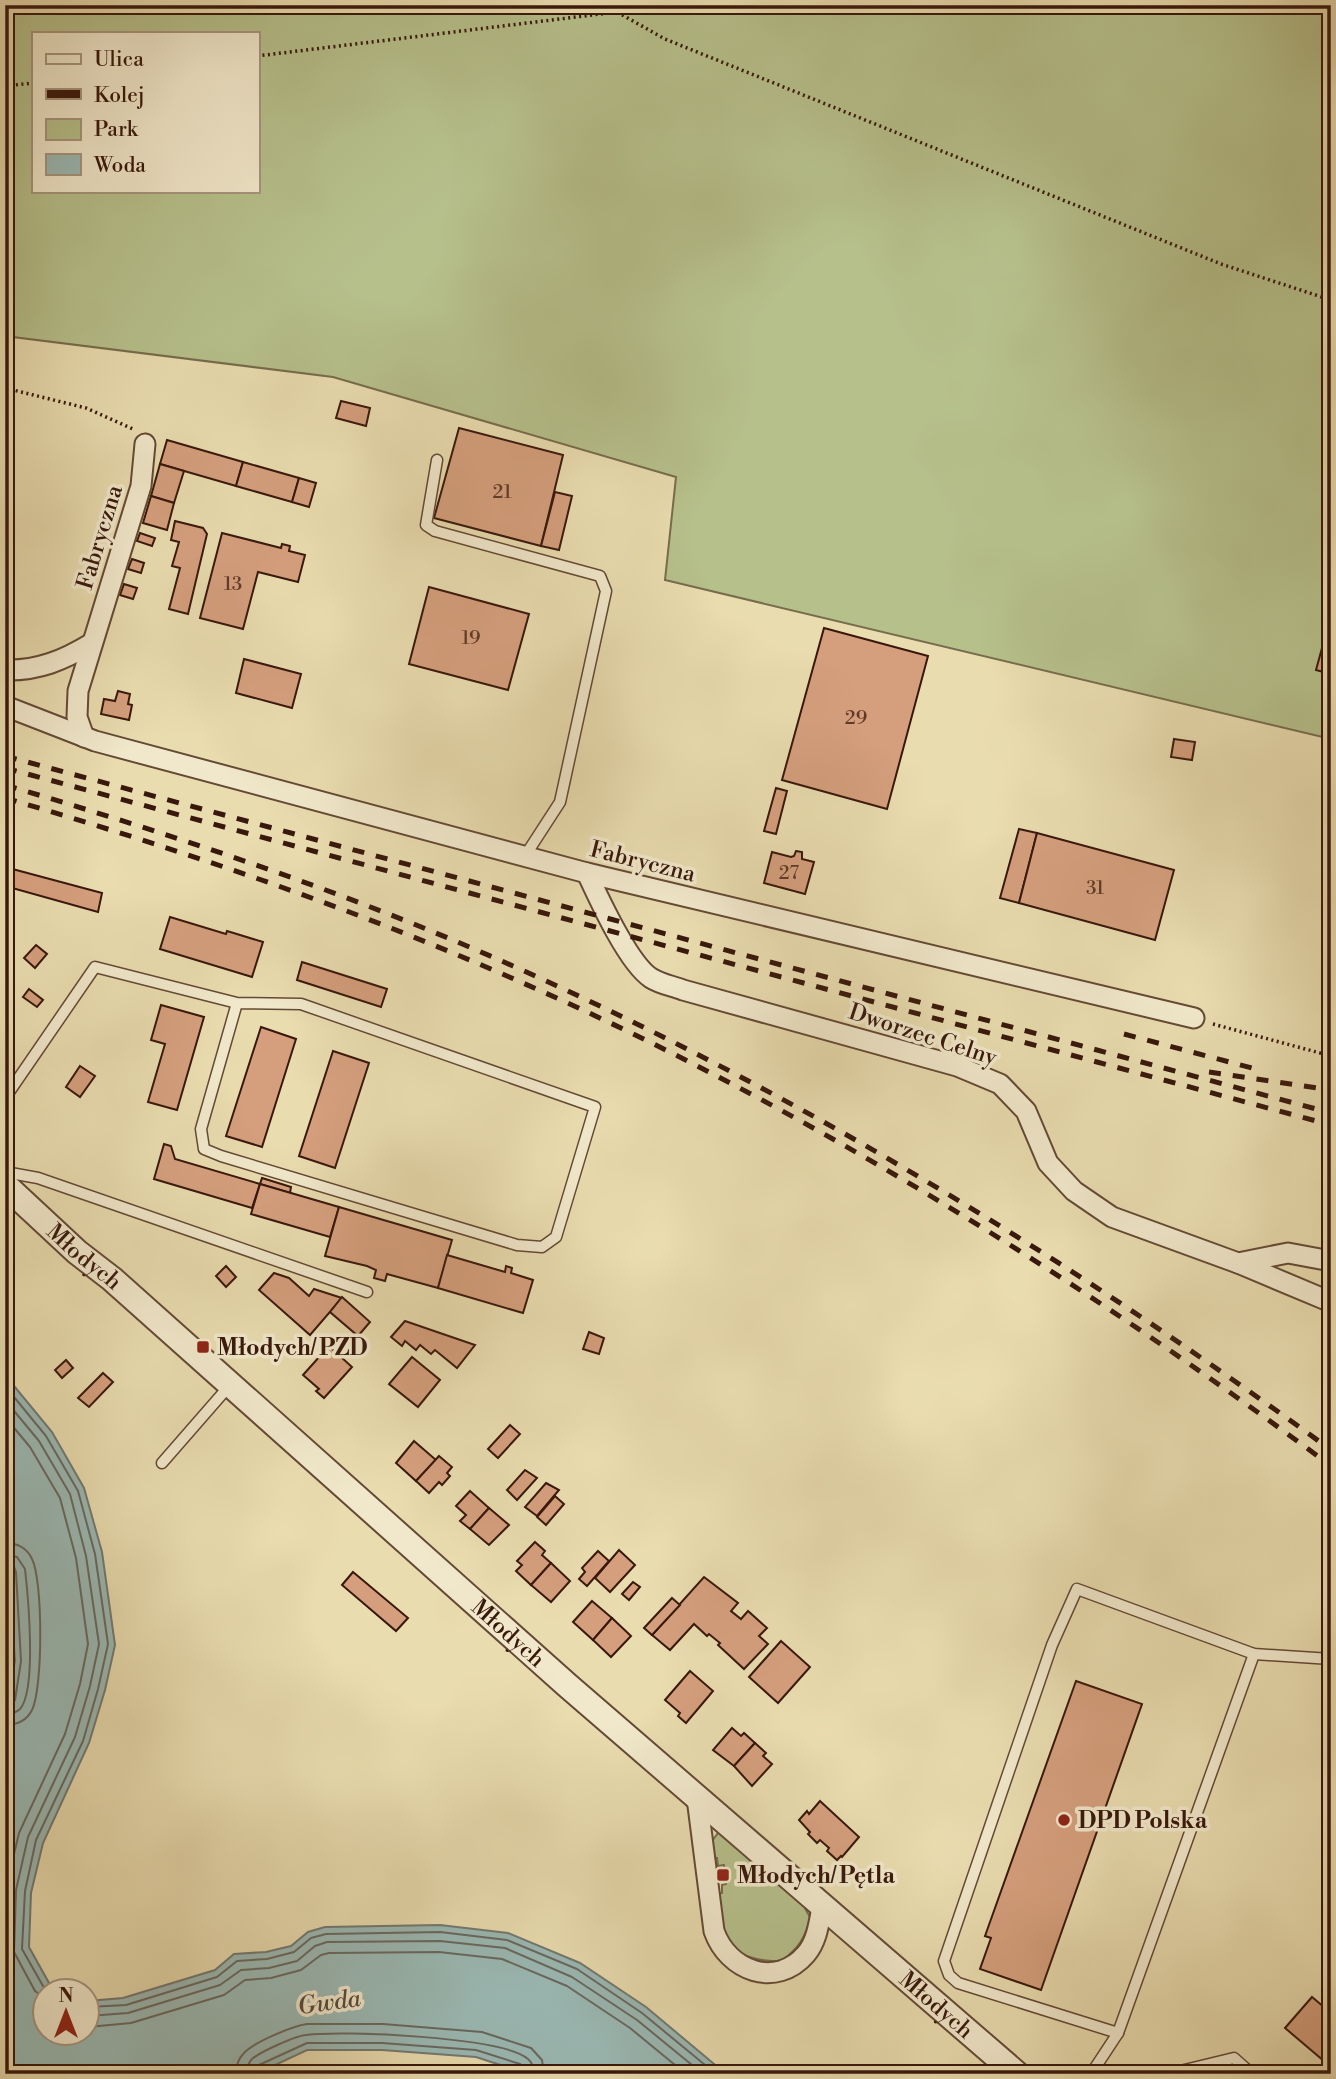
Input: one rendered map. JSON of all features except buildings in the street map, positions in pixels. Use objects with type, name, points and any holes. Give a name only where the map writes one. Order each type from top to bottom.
[{"type":"street","name":"Fabryczna","points":[[84,737],[77,717],[78,691],[141,486],[145,444]]},
{"type":"street","points":[[5,670],[36,668],[66,659],[92,643]]},
{"type":"street","name":"Fabryczna","points":[[5,706],[84,737],[587,873],[1194,1018]]},
{"type":"street","name":"Dworzec Celny","points":[[587,873],[618,934],[650,978],[683,990],[957,1066],[1000,1084],[1026,1111],[1048,1163],[1074,1191],[1112,1217],[1331,1302]]},
{"type":"street","name":"Młodych","points":[[5,1185],[77,1252],[112,1279],[697,1798],[1017,2074]]},
{"type":"street","points":[[1238,1264],[1288,1253],[1331,1261]]},
{"type":"street","points":[[697,1798],[714,1931],[722,1949],[733,1961],[760,1972],[781,1970],[797,1963],[812,1946],[822,1907]]},
{"type":"lane","points":[[437,460],[426,525],[435,531],[600,576],[606,591],[560,802],[525,856]]},
{"type":"lane","points":[[5,1098],[95,967],[237,1003],[301,1004],[594,1107],[556,1237],[542,1247],[517,1245],[204,1149],[201,1129],[237,1003]]},
{"type":"lane","points":[[5,1172],[38,1178],[367,1292]]},
{"type":"lane","points":[[162,1462],[230,1384]]},
{"type":"lane","points":[[1118,2033],[958,1983],[949,1975],[944,1961],[1052,1645],[1077,1590],[1254,1654],[1331,1659]]},
{"type":"lane","points":[[1091,2074],[1118,2033],[1254,1654]]},
{"type":"lane","points":[[1168,2074],[1234,2058],[1252,2074]]},
{"type":"path","points":[[615,5],[617,12]]},
{"type":"path","points":[[259,56],[617,12],[665,39],[1058,200],[1222,264],[1331,300]]},
{"type":"path","points":[[5,86],[32,83]]},
{"type":"path","points":[[5,388],[108,416],[139,433],[145,444]]},
{"type":"path","points":[[1194,1018],[1331,1056]]},
{"type":"green space","points":[[5,5],[1331,5],[1331,739],[665,580],[676,477],[333,377],[5,336]]},
{"type":"green space","points":[[718,1833],[722,1833],[802,1903],[810,1917],[800,1942],[782,1961],[765,1960],[740,1953],[733,1948],[724,1934],[717,1894],[722,1893],[722,1885],[726,1884],[724,1865],[718,1866],[717,1858],[712,1858],[712,1841]]},
{"type":"water","name":"Gwda","points":[[5,1375],[52,1432],[84,1488],[102,1552],[115,1645],[89,1743],[43,1843],[31,1893],[29,1947],[46,1978],[32,1978],[32,2048],[102,2048],[102,2000],[123,1998],[215,1970],[234,1954],[266,1952],[291,1946],[308,1932],[325,1927],[440,1925],[508,1933],[580,1963],[646,2007],[726,2074],[528,2074],[476,2057],[382,2050],[307,2050],[256,2074],[5,2072],[5,1711],[15,1661],[9,1573],[5,1560]]},
{"type":"railway","points":[[5,756],[1331,1113]]},
{"type":"railway","points":[[5,768],[1331,1125]]},
{"type":"railway","points":[[5,785],[199,845],[326,890],[451,939],[621,1016],[727,1070],[935,1186],[1136,1314],[1331,1450]]},
{"type":"railway","points":[[5,798],[259,879],[384,925],[615,1025],[828,1136],[933,1197],[1137,1328],[1331,1466]]},
{"type":"railway","points":[[1124,1034],[1263,1071]]},
{"type":"railway","points":[[1209,1072],[1331,1090]]},
{"type":"place","name":"Młodych/ PZD","points":[[203,1347]]},
{"type":"place","name":"DPD Polska","points":[[1064,1820]]},
{"type":"place","name":"Młodych/ Pętla","points":[[723,1875]]}]
